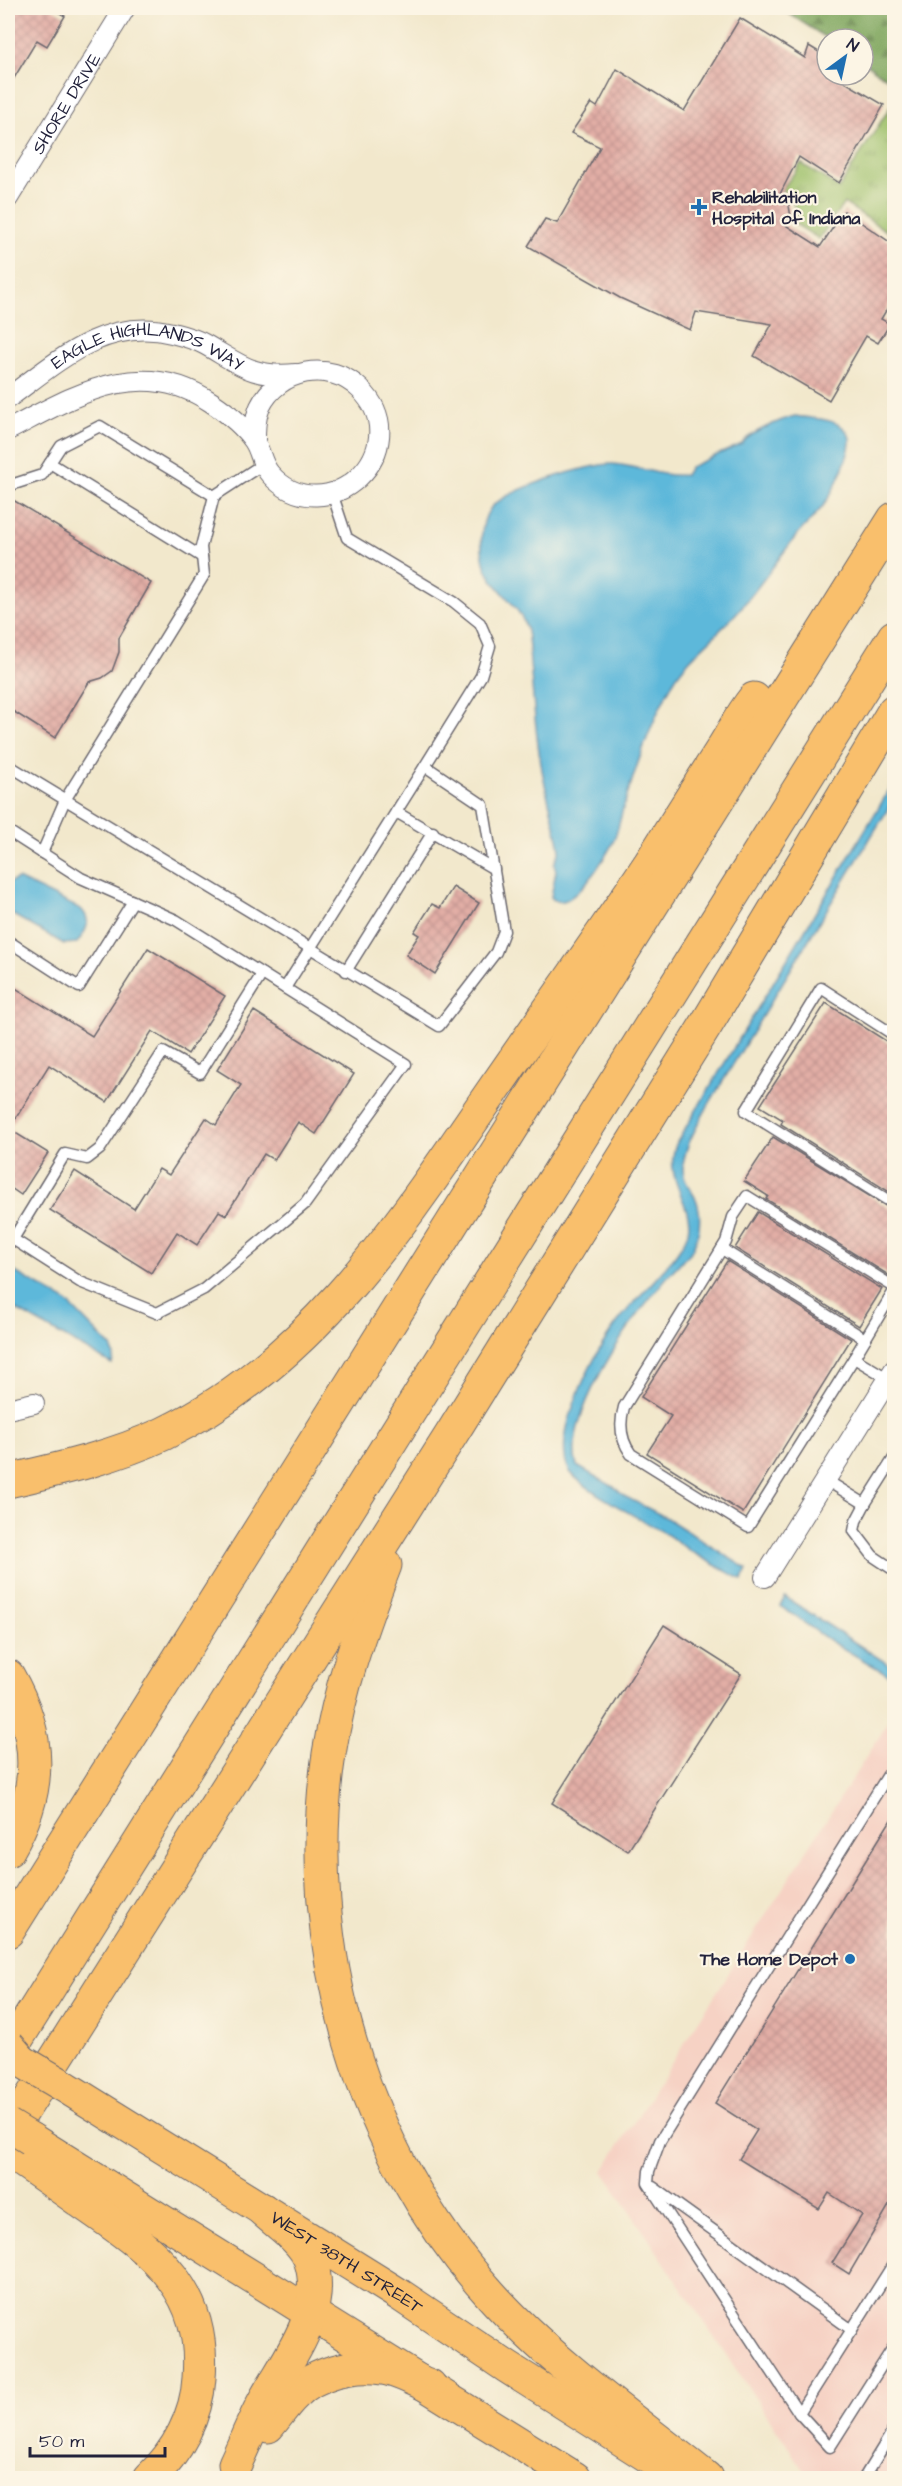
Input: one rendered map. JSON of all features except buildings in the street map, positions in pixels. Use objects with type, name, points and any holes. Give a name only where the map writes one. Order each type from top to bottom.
[{"type":"highway","points":[[8,1931],[894,519]]},
{"type":"highway","points":[[8,1481],[81,1464],[136,1445],[180,1425],[248,1381],[294,1344],[336,1302],[387,1241],[466,1130],[648,865],[752,703],[838,607]]},
{"type":"highway","points":[[11,2053],[894,638]]},
{"type":"highway","points":[[150,2478],[179,2442],[196,2399],[200,2353],[190,2309],[176,2281],[156,2257],[15,2141],[700,1035],[894,711]]},
{"type":"highway","points":[[451,1435],[385,1566],[362,1624],[340,1698],[329,1755],[323,1812],[323,1870],[327,1936],[338,1996],[350,2042],[387,2140],[426,2209],[471,2272],[507,2313],[552,2353],[706,2478]]},
{"type":"highway","points":[[8,1676],[22,1701],[27,1716],[35,1762],[28,1807],[8,1850]]},
{"type":"highway","points":[[229,2471],[265,2400],[299,2343],[310,2312],[314,2289],[310,2258],[300,2243],[263,2210]]},
{"type":"highway","points":[[229,2471],[294,2394],[313,2380],[348,2369],[365,2367],[396,2371],[430,2386]]},
{"type":"main road","name":"WEST 38TH STREET","points":[[11,2053],[392,2290],[507,2367],[682,2478]]},
{"type":"main road","points":[[15,2141],[310,2312],[574,2478]]},
{"type":"street","name":"SHORE DRIVE","points":[[10,189],[125,8]]},
{"type":"street","name":"EAGLE HIGHLANDS WAY","points":[[8,398],[84,344],[105,335],[134,330],[158,330],[189,338],[205,344],[244,369],[273,375],[324,371],[351,382],[368,398],[378,422],[378,442],[367,470],[348,487],[332,493],[311,495],[291,490],[277,481],[263,464],[255,442],[256,422],[264,400],[283,381],[298,374]]},
{"type":"street","name":"EAGLE HIGHLANDS WAY","points":[[8,430],[91,389],[127,380],[149,380],[176,385],[201,395],[231,417],[255,442]]},
{"type":"street","points":[[765,1577],[893,1377]]},
{"type":"street","points":[[8,1409],[34,1403]]},
{"type":"lane","points":[[8,486],[42,475],[61,446],[100,426],[214,496]]},
{"type":"lane","points":[[50,463],[202,556]]},
{"type":"lane","points":[[42,853],[65,800],[204,575],[201,547],[214,496],[263,464]]},
{"type":"lane","points":[[285,988],[481,676],[490,646],[480,623],[454,602],[347,538],[332,493]]},
{"type":"lane","points":[[8,765],[439,1026],[496,952],[504,931],[483,805],[425,766]]},
{"type":"lane","points":[[396,812],[494,869]]},
{"type":"lane","points":[[8,831],[81,878],[176,920],[406,1064],[305,1204],[204,1289],[157,1313],[80,1282],[10,1238],[65,1155],[87,1159],[100,1149],[163,1052],[200,1073],[262,974]]},
{"type":"lane","points":[[346,971],[433,832]]},
{"type":"lane","points":[[8,941],[79,987],[133,901]]},
{"type":"lane","points":[[894,1035],[821,988],[746,1111],[894,1204]]},
{"type":"lane","points":[[747,1196],[894,1289],[854,1358],[748,1527],[631,1454],[625,1446],[620,1424],[624,1407],[722,1249],[731,1229],[733,1217],[747,1196]]},
{"type":"lane","points":[[722,1249],[865,1339]]},
{"type":"lane","points":[[854,1358],[893,1377]]},
{"type":"lane","points":[[894,1458],[865,1504],[856,1521],[854,1531],[873,1556],[894,1569]]},
{"type":"lane","points":[[826,1480],[865,1504]]},
{"type":"lane","points":[[894,1769],[888,1775],[660,2141],[649,2171],[648,2183],[799,2413],[830,2447],[894,2346]]},
{"type":"lane","points":[[648,2183],[852,2330]]},
{"type":"lane","points":[[799,2413],[893,2271]]},
{"type":"lane","points":[[864,2478],[894,2429]]},
{"type":"shaded area","points":[[893,1715],[894,2478],[809,2478],[603,2171]]},
{"type":"green space","points":[[780,8],[894,8],[894,83],[875,70],[875,27],[815,27],[815,31]]},
{"type":"green space","points":[[892,104],[894,105],[894,236],[844,203],[819,239],[792,222],[796,215],[792,197],[782,190],[801,163],[839,188]]},
{"type":"water","points":[[795,416],[833,422],[845,429],[849,435],[849,450],[837,482],[823,506],[748,600],[724,627],[692,657],[673,682],[651,728],[610,847],[587,882],[568,899],[559,901],[551,897],[556,871],[554,864],[560,851],[540,758],[527,631],[517,610],[487,571],[482,549],[484,521],[490,509],[512,494],[548,479],[586,468],[613,464],[685,475],[690,467],[742,444],[751,435],[766,427]]},
{"type":"water","points":[[894,782],[894,799],[692,1135],[686,1152],[683,1173],[698,1206],[700,1220],[696,1241],[690,1253],[673,1270],[632,1322],[612,1353],[595,1384],[582,1415],[575,1443],[577,1466],[614,1487],[624,1496],[665,1517],[747,1569],[742,1580],[690,1551],[665,1533],[584,1485],[569,1470],[565,1456],[565,1438],[576,1398],[594,1359],[620,1319],[668,1265],[684,1242],[688,1230],[688,1218],[673,1171],[673,1157],[677,1142]]},
{"type":"water","points":[[18,879],[85,913],[87,926],[77,943],[64,944],[8,912],[8,883]]},
{"type":"water","points":[[8,1268],[66,1301],[111,1347],[114,1355],[112,1364],[8,1305]]},
{"type":"water","points":[[785,1597],[894,1668],[894,1678],[832,1642],[780,1606]]},
{"type":"place","name":"Rehabilitation Hospital of Indiana","points":[[699,207]]},
{"type":"place","name":"The Home Depot","points":[[850,1959]]}]
